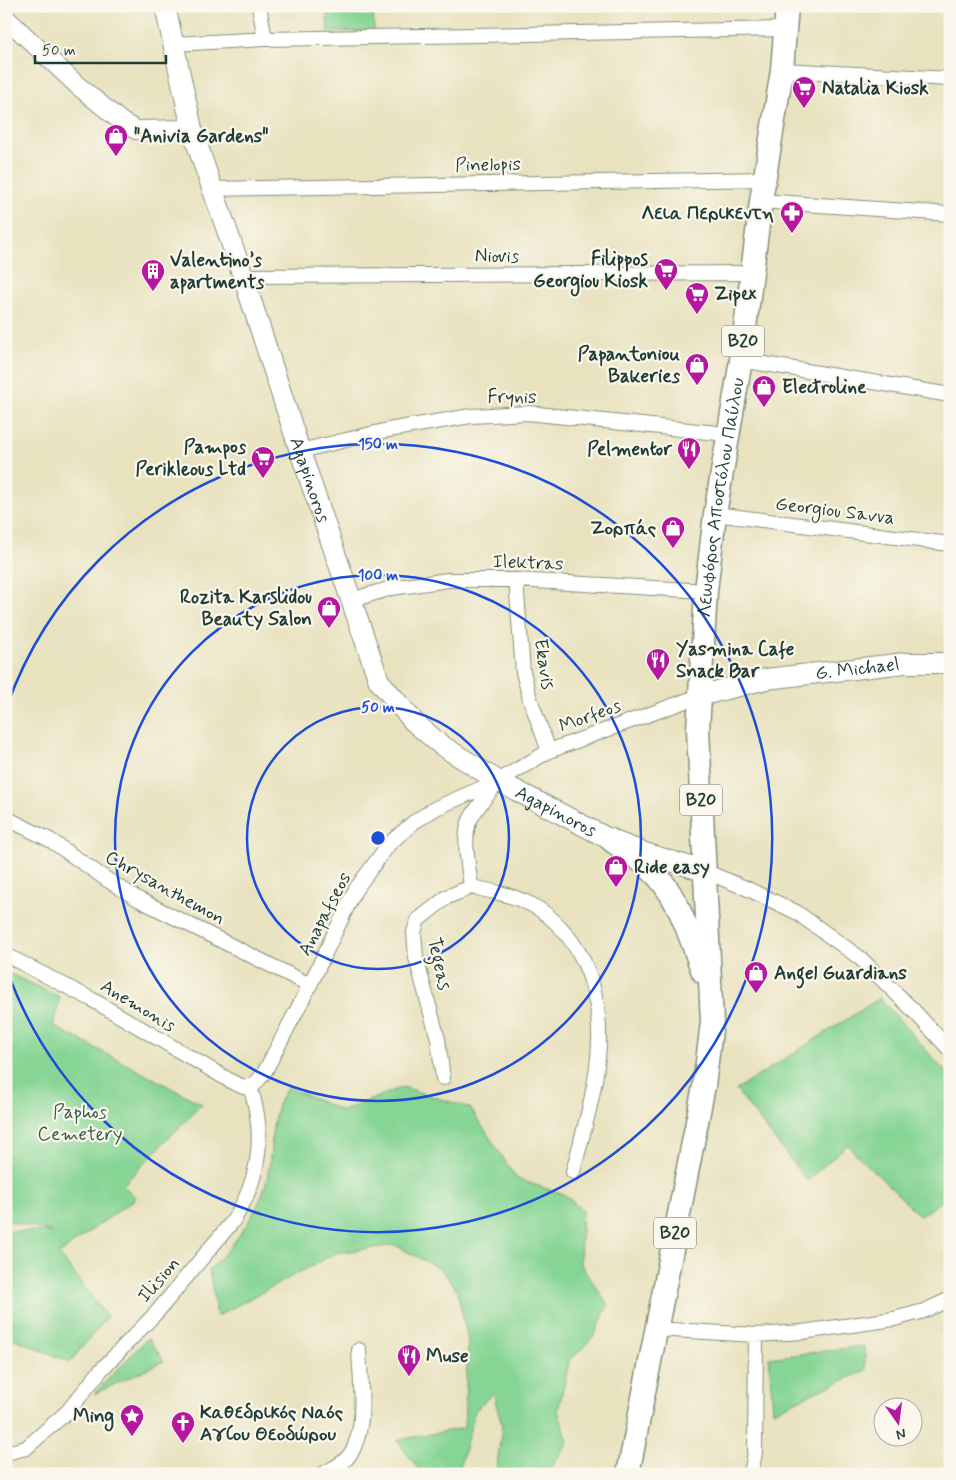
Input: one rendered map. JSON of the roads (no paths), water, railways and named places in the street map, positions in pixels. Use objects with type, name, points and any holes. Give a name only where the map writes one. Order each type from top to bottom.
[{"type":"main road","name":"Agapinoros","points":[[165,6],[192,129],[211,189],[243,276],[300,451],[379,681],[414,722],[441,745],[498,781],[611,840],[648,854],[704,871]]},
{"type":"main road","name":"Λεωφόρος Αποστόλου Παύλου","points":[[704,871],[698,730],[706,591],[715,514],[741,360],[763,190],[782,70],[787,6]]},
{"type":"main road","name":"G. Michael","points":[[700,685],[905,663],[950,664]]},
{"type":"main road","points":[[611,840],[649,868],[663,883],[676,902],[711,991]]},
{"type":"main road","name":"B20","points":[[628,1474],[704,1086],[712,1022],[704,871]]},
{"type":"street","points":[[259,6],[265,39]]},
{"type":"street","points":[[6,18],[77,85],[122,122],[136,130],[192,129]]},
{"type":"street","points":[[173,44],[265,39],[785,29]]},
{"type":"street","points":[[782,70],[950,79]]},
{"type":"street","name":"Pinelopis","points":[[211,189],[763,190],[950,214]]},
{"type":"street","name":"Niovis","points":[[243,276],[752,273]]},
{"type":"street","points":[[741,360],[950,395]]},
{"type":"street","name":"Frynis","points":[[300,451],[388,430],[480,415],[528,414],[727,434]]},
{"type":"street","name":"Georgiou Savva","points":[[715,514],[950,544]]},
{"type":"street","name":"Ilektras","points":[[351,600],[392,588],[448,580],[516,580],[706,591]]},
{"type":"street","name":"Ekavis","points":[[516,580],[523,672],[549,752]]},
{"type":"street","name":"Morfeos","points":[[498,781],[549,752],[700,685]]},
{"type":"street","points":[[498,781],[470,820],[467,828],[466,838],[471,887],[506,894],[533,905],[560,924],[576,945],[588,971],[598,1004],[600,1048],[596,1078],[573,1172]]},
{"type":"street","name":"Anapafseos","points":[[250,1086],[255,1084],[264,1073],[310,985],[355,890],[389,844],[414,822],[436,808],[498,781]]},
{"type":"street","name":"Chrysanthemon","points":[[6,818],[50,840],[138,899],[310,985]]},
{"type":"street","points":[[704,871],[796,912],[852,952],[913,1010],[950,1050]]},
{"type":"street","name":"Tegeas","points":[[443,1078],[438,1038],[416,958],[414,932],[418,920],[447,897],[471,887]]},
{"type":"street","name":"Anemonis","points":[[6,955],[91,999],[234,1083],[244,1087],[250,1086]]},
{"type":"street","name":"Ilision","points":[[6,1453],[26,1448],[68,1411],[101,1370],[157,1312],[233,1221],[251,1188],[258,1153],[259,1119],[250,1086]]},
{"type":"street","points":[[656,1329],[756,1335],[802,1332],[894,1319],[924,1311],[950,1299]]},
{"type":"street","points":[[751,1474],[755,1452],[756,1335]]},
{"type":"street","points":[[327,1471],[343,1462],[352,1452],[358,1437],[361,1416],[359,1350]]},
{"type":"place","name":"Natalia Kiosk","points":[[804,109]]},
{"type":"place","name":"\"Anivia Gardens\"","points":[[116,157]]},
{"type":"place","name":"Λεια Περικεντη","points":[[792,234]]},
{"type":"place","name":"Filippos Georgiou Kiosk","points":[[666,291]]},
{"type":"place","name":"Valentino’s apartments","points":[[153,292]]},
{"type":"place","name":"Zipex","points":[[697,315]]},
{"type":"place","name":"Papantoniou Bakeries","points":[[697,386]]},
{"type":"place","name":"Electroline","points":[[764,408]]},
{"type":"place","name":"Pelmentor","points":[[689,470]]},
{"type":"place","name":"Pampos Perikleous Ltd","points":[[263,479]]},
{"type":"place","name":"Ζορπάς","points":[[673,549]]},
{"type":"place","name":"Rozita Karslidou Beauty Salon","points":[[329,629]]},
{"type":"place","name":"Yasmina Cafe Snack Bar","points":[[658,681]]},
{"type":"place","name":"Ride easy","points":[[616,888]]},
{"type":"place","name":"Angel Guardians","points":[[756,994]]},
{"type":"place","name":"Muse","points":[[409,1377]]},
{"type":"place","name":"Ming","points":[[132,1437]]},
{"type":"place","name":"Καθεδρικός Ναός Αγίου Θεοδώρου","points":[[183,1444]]},
{"type":"park label","name":"Paphos Cemetery","points":[[80,1123]]}]
